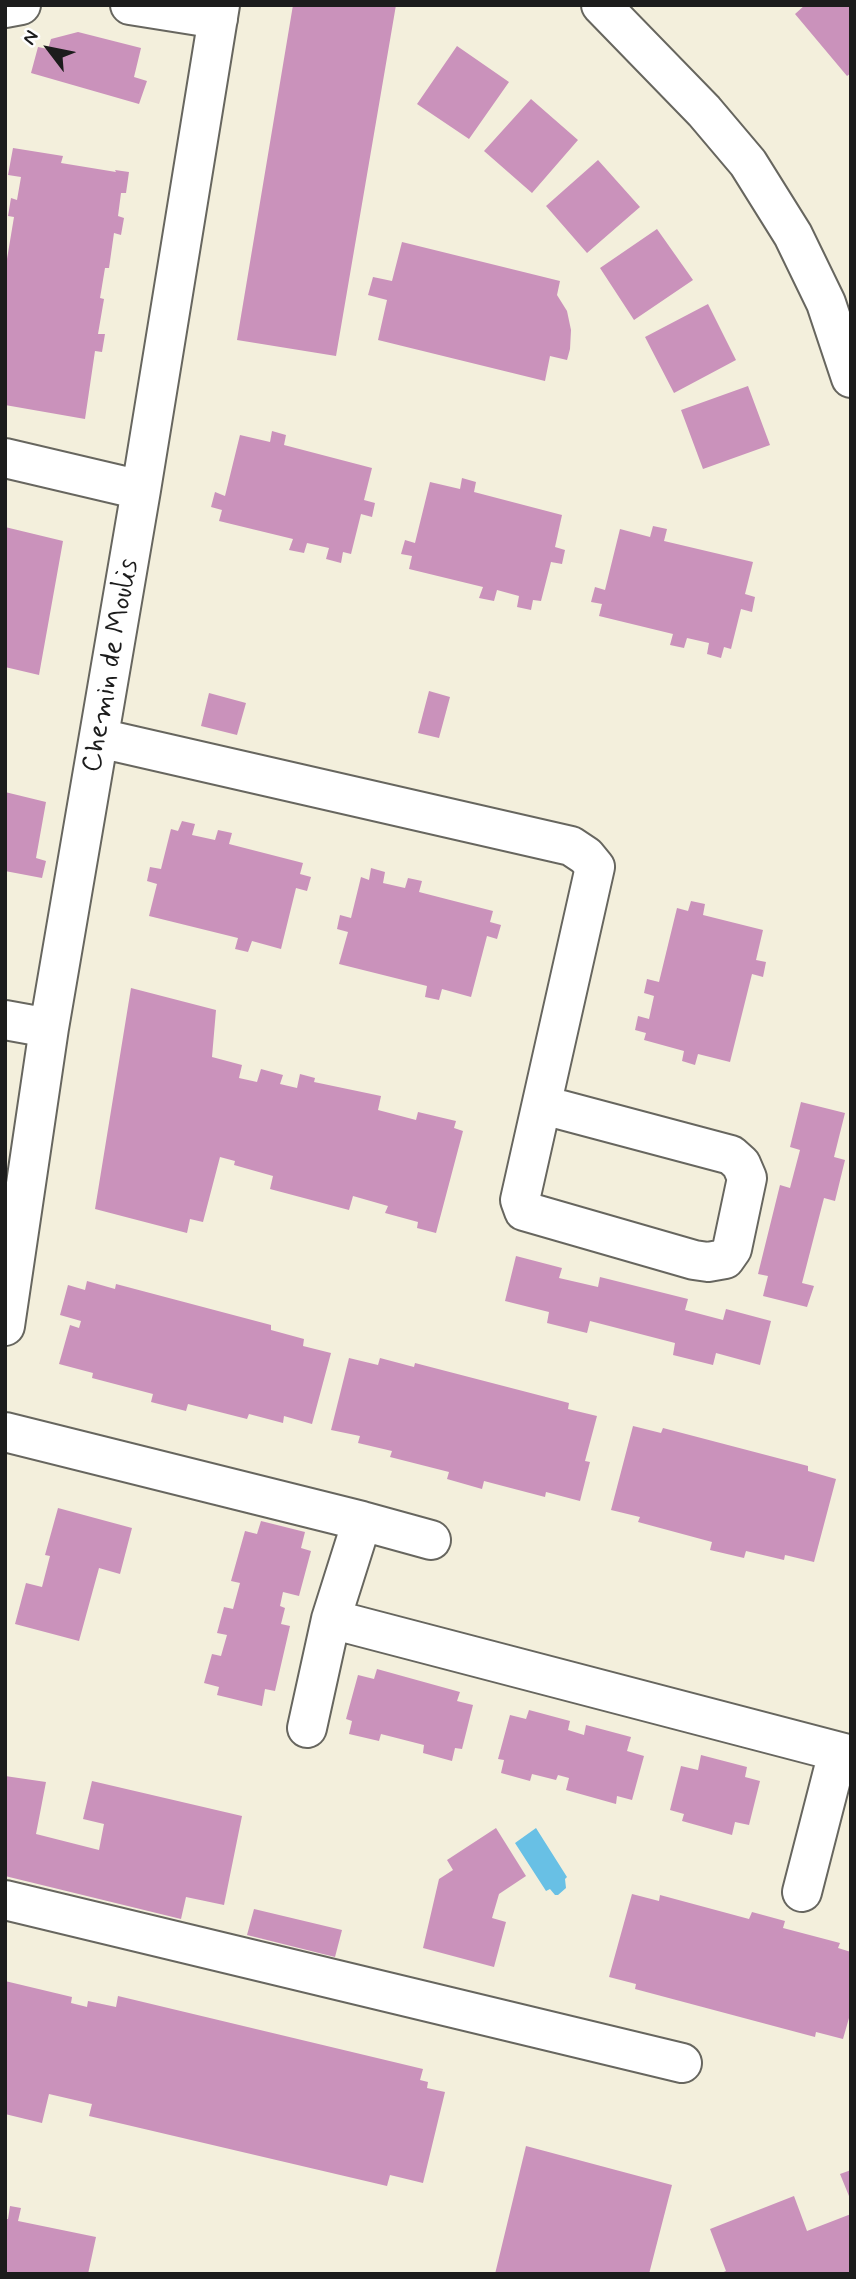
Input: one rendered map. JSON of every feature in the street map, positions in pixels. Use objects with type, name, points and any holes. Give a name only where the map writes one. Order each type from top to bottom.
[{"type":"street","points":[[5,8],[21,5]]},
{"type":"street","points":[[130,5],[219,12]]},
{"type":"street","points":[[601,5],[704,111],[748,163],[793,235],[826,303],[851,377]]},
{"type":"street","name":"Chemin de Moulis","points":[[5,1326],[50,1028],[219,12]]},
{"type":"street","points":[[5,458],[141,490]]},
{"type":"street","points":[[99,738],[572,846],[586,856],[595,867],[520,1200],[524,1211],[694,1259],[708,1262],[725,1259],[732,1249],[747,1178],[741,1164],[731,1155],[543,1105]]},
{"type":"street","points":[[5,1020],[50,1028]]},
{"type":"street","points":[[5,1432],[430,1540]]},
{"type":"street","points":[[307,1728],[331,1619],[362,1521]]},
{"type":"street","points":[[331,1619],[844,1754],[802,1892]]},
{"type":"street","points":[[5,1900],[682,2063]]},
{"type":"water","points":[[536,1828],[567,1877],[566,1888],[558,1895],[550,1889],[546,1891],[515,1843]]},
{"type":"building","points":[[293,5],[396,5],[336,356],[237,340]]},
{"type":"building","points":[[805,5],[851,5],[851,73],[847,76],[795,14]]},
{"type":"building","points":[[78,32],[141,48],[134,77],[147,81],[139,104],[31,73],[38,47],[48,49],[51,39]]},
{"type":"building","points":[[457,46],[509,82],[469,139],[417,104]]},
{"type":"building","points":[[531,99],[578,140],[532,193],[484,151]]},
{"type":"building","points":[[13,148],[63,156],[61,163],[129,172],[126,193],[121,193],[118,216],[124,218],[121,235],[114,233],[109,268],[105,268],[100,298],[104,299],[98,334],[105,334],[102,352],[95,351],[85,419],[5,405],[5,271],[14,217],[8,216],[11,198],[17,200],[21,177],[8,175]]},
{"type":"building","points":[[598,160],[640,207],[587,253],[546,206]]},
{"type":"building","points":[[657,229],[693,280],[634,320],[600,268]]},
{"type":"building","points":[[402,242],[560,281],[557,295],[567,311],[571,330],[567,360],[550,356],[545,381],[378,340],[387,300],[368,295],[373,277],[392,281]]},
{"type":"building","points":[[708,304],[736,360],[674,393],[645,337]]},
{"type":"building","points":[[748,386],[770,445],[703,469],[681,410]]},
{"type":"building","points":[[272,431],[286,435],[284,445],[372,468],[364,500],[375,503],[372,517],[361,514],[351,554],[343,552],[341,563],[326,559],[329,548],[307,543],[304,553],[289,550],[293,539],[219,521],[222,510],[211,507],[215,492],[225,496],[240,435],[270,442]]},
{"type":"building","points":[[462,478],[476,482],[474,492],[562,515],[555,547],[565,550],[562,564],[551,562],[541,601],[533,600],[531,610],[517,607],[519,596],[497,590],[494,601],[479,598],[483,587],[409,569],[412,556],[401,554],[405,540],[415,543],[430,482],[460,489]]},
{"type":"building","points":[[653,526],[667,529],[664,541],[753,562],[745,594],[755,597],[752,612],[741,609],[731,649],[724,647],[721,658],[707,654],[709,643],[687,638],[684,648],[670,645],[673,634],[599,616],[602,604],[591,602],[595,587],[605,590],[620,529],[650,537]]},
{"type":"building","points":[[5,527],[63,541],[39,675],[5,667]]},
{"type":"building","points":[[429,691],[450,697],[439,738],[418,733]]},
{"type":"building","points":[[209,693],[246,703],[237,735],[201,726]]},
{"type":"building","points":[[5,792],[46,802],[36,858],[46,861],[42,878],[5,871]]},
{"type":"building","points":[[182,821],[195,824],[192,835],[215,840],[218,830],[232,833],[229,844],[303,863],[300,874],[311,877],[307,891],[296,888],[281,949],[252,941],[248,952],[235,949],[238,938],[149,916],[157,884],[147,881],[150,867],[161,869],[171,829],[178,831]]},
{"type":"building","points":[[371,868],[385,872],[383,883],[405,888],[408,878],[422,881],[419,892],[493,911],[490,922],[501,925],[497,939],[487,936],[471,997],[442,989],[439,1000],[425,997],[427,986],[339,964],[348,932],[337,929],[340,915],[351,918],[361,877],[369,880]]},
{"type":"building","points":[[691,901],[705,904],[703,915],[763,930],[756,960],[766,962],[763,977],[752,974],[730,1062],[698,1054],[695,1065],[682,1061],[684,1051],[644,1040],[646,1033],[635,1030],[638,1016],[649,1019],[654,996],[644,993],[647,979],[659,982],[677,908],[688,911]]},
{"type":"building","points":[[131,988],[216,1010],[212,1057],[242,1065],[239,1078],[257,1082],[261,1069],[283,1075],[280,1084],[297,1088],[300,1074],[315,1078],[314,1082],[381,1096],[378,1110],[416,1120],[418,1112],[456,1121],[454,1128],[463,1131],[436,1233],[417,1228],[418,1222],[385,1213],[388,1206],[353,1196],[349,1210],[270,1189],[273,1176],[234,1165],[235,1161],[220,1157],[203,1222],[190,1219],[187,1233],[95,1209]]},
{"type":"building","points":[[801,1102],[845,1113],[834,1157],[845,1160],[835,1201],[824,1198],[802,1283],[814,1286],[807,1307],[763,1296],[768,1276],[758,1274],[780,1185],[790,1188],[800,1150],[790,1147]]},
{"type":"building","points":[[516,1256],[562,1268],[559,1278],[598,1287],[600,1277],[688,1299],[685,1310],[723,1320],[726,1309],[771,1321],[760,1365],[716,1353],[713,1365],[673,1355],[675,1343],[590,1321],[587,1333],[547,1323],[549,1312],[505,1301]]},
{"type":"building","points":[[87,1281],[115,1289],[116,1284],[271,1325],[271,1330],[304,1339],[303,1346],[331,1353],[312,1424],[284,1416],[283,1423],[249,1414],[247,1419],[188,1404],[186,1411],[151,1402],[153,1394],[92,1378],[93,1373],[59,1364],[70,1325],[79,1328],[81,1321],[60,1315],[68,1285],[85,1290]]},
{"type":"building","points":[[349,1358],[378,1365],[380,1358],[414,1367],[415,1363],[569,1403],[568,1409],[597,1416],[585,1461],[590,1462],[580,1501],[546,1492],[545,1497],[484,1481],[482,1489],[447,1479],[449,1472],[390,1457],[392,1451],[358,1443],[360,1436],[331,1430]]},
{"type":"building","points":[[633,1426],[661,1433],[663,1428],[808,1466],[808,1471],[836,1479],[814,1562],[785,1555],[784,1560],[746,1551],[744,1558],[710,1550],[712,1542],[638,1522],[640,1517],[611,1510]]},
{"type":"building","points":[[58,1508],[132,1528],[120,1574],[99,1568],[79,1641],[15,1624],[26,1583],[42,1587],[50,1556],[45,1555]]},
{"type":"building","points":[[261,1521],[305,1532],[301,1548],[311,1551],[299,1596],[283,1592],[280,1606],[285,1608],[281,1624],[290,1626],[275,1691],[265,1689],[262,1706],[217,1695],[219,1687],[204,1683],[212,1654],[221,1656],[227,1635],[217,1633],[224,1607],[233,1609],[240,1583],[231,1581],[245,1531],[257,1534]]},
{"type":"building","points":[[377,1669],[460,1692],[457,1701],[473,1705],[462,1749],[455,1748],[452,1761],[423,1753],[424,1745],[381,1734],[379,1741],[349,1734],[352,1721],[346,1719],[358,1675],[374,1679]]},
{"type":"building","points":[[529,1710],[570,1721],[568,1730],[584,1735],[586,1725],[631,1737],[627,1751],[644,1756],[632,1800],[617,1796],[616,1804],[566,1790],[569,1778],[558,1775],[556,1780],[532,1774],[530,1781],[501,1773],[504,1760],[498,1759],[510,1715],[526,1719]]},
{"type":"building","points":[[701,1755],[747,1767],[745,1777],[760,1781],[749,1825],[735,1822],[732,1835],[682,1821],[684,1814],[670,1810],[681,1766],[698,1770]]},
{"type":"building","points":[[5,1776],[46,1782],[36,1834],[99,1850],[104,1824],[83,1819],[92,1781],[242,1816],[224,1905],[186,1897],[181,1919],[5,1876]]},
{"type":"building","points":[[496,1828],[526,1876],[499,1894],[492,1918],[506,1922],[494,1967],[423,1948],[439,1879],[453,1870],[447,1860]]},
{"type":"building","points":[[632,1894],[659,1901],[660,1895],[749,1919],[752,1912],[785,1921],[783,1928],[840,1943],[838,1948],[851,1952],[851,2011],[843,2039],[816,2032],[815,2037],[635,1989],[636,1984],[609,1977]]},
{"type":"building","points":[[254,1909],[342,1930],[335,1957],[247,1935]]},
{"type":"building","points":[[5,1981],[72,1997],[71,2003],[87,2007],[88,2001],[116,2007],[118,1996],[423,2069],[420,2080],[428,2082],[427,2088],[445,2092],[423,2183],[390,2175],[387,2186],[89,2116],[92,2104],[49,2094],[42,2123],[5,2114]]},
{"type":"building","points":[[526,2146],[672,2185],[649,2274],[495,2274]]},
{"type":"building","points":[[851,2170],[851,2201],[840,2174]]},
{"type":"building","points":[[794,2196],[807,2231],[851,2214],[851,2274],[719,2274],[726,2271],[710,2229]]},
{"type":"building","points":[[10,2206],[21,2208],[18,2221],[96,2237],[88,2274],[5,2274],[5,2219],[8,2219]]}]
